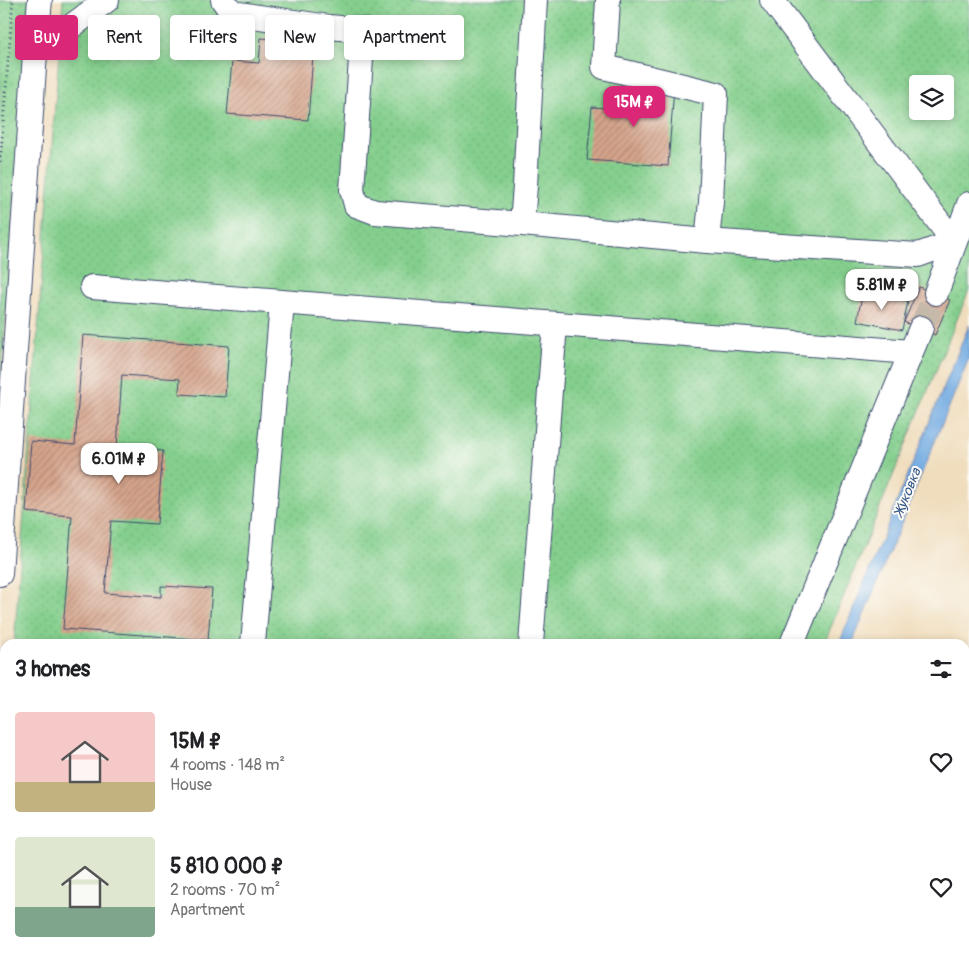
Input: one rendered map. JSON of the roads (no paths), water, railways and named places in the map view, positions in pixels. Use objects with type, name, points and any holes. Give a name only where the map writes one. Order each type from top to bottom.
[{"type":"lane","points":[[39,15],[40,0]]},
{"type":"lane","points":[[78,21],[107,0]]},
{"type":"lane","points":[[223,0],[232,13],[363,30],[352,190],[356,205],[375,212],[707,241],[918,255],[954,242]]},
{"type":"lane","points":[[522,224],[535,0]]},
{"type":"lane","points":[[608,0],[604,67],[716,94],[711,202],[707,241]]},
{"type":"lane","points":[[772,0],[954,242]]},
{"type":"lane","points":[[0,574],[35,60]]},
{"type":"lane","points":[[936,293],[969,204]]},
{"type":"lane","points":[[92,287],[911,352]]},
{"type":"lane","points":[[253,639],[282,303]]},
{"type":"lane","points":[[531,639],[555,324]]},
{"type":"lane","points":[[794,639],[921,328]]},
{"type":"water","name":"Жуковка","points":[[969,325],[969,358],[854,639],[841,639]]},
{"type":"tunnel","points":[[921,328],[936,293]]}]
